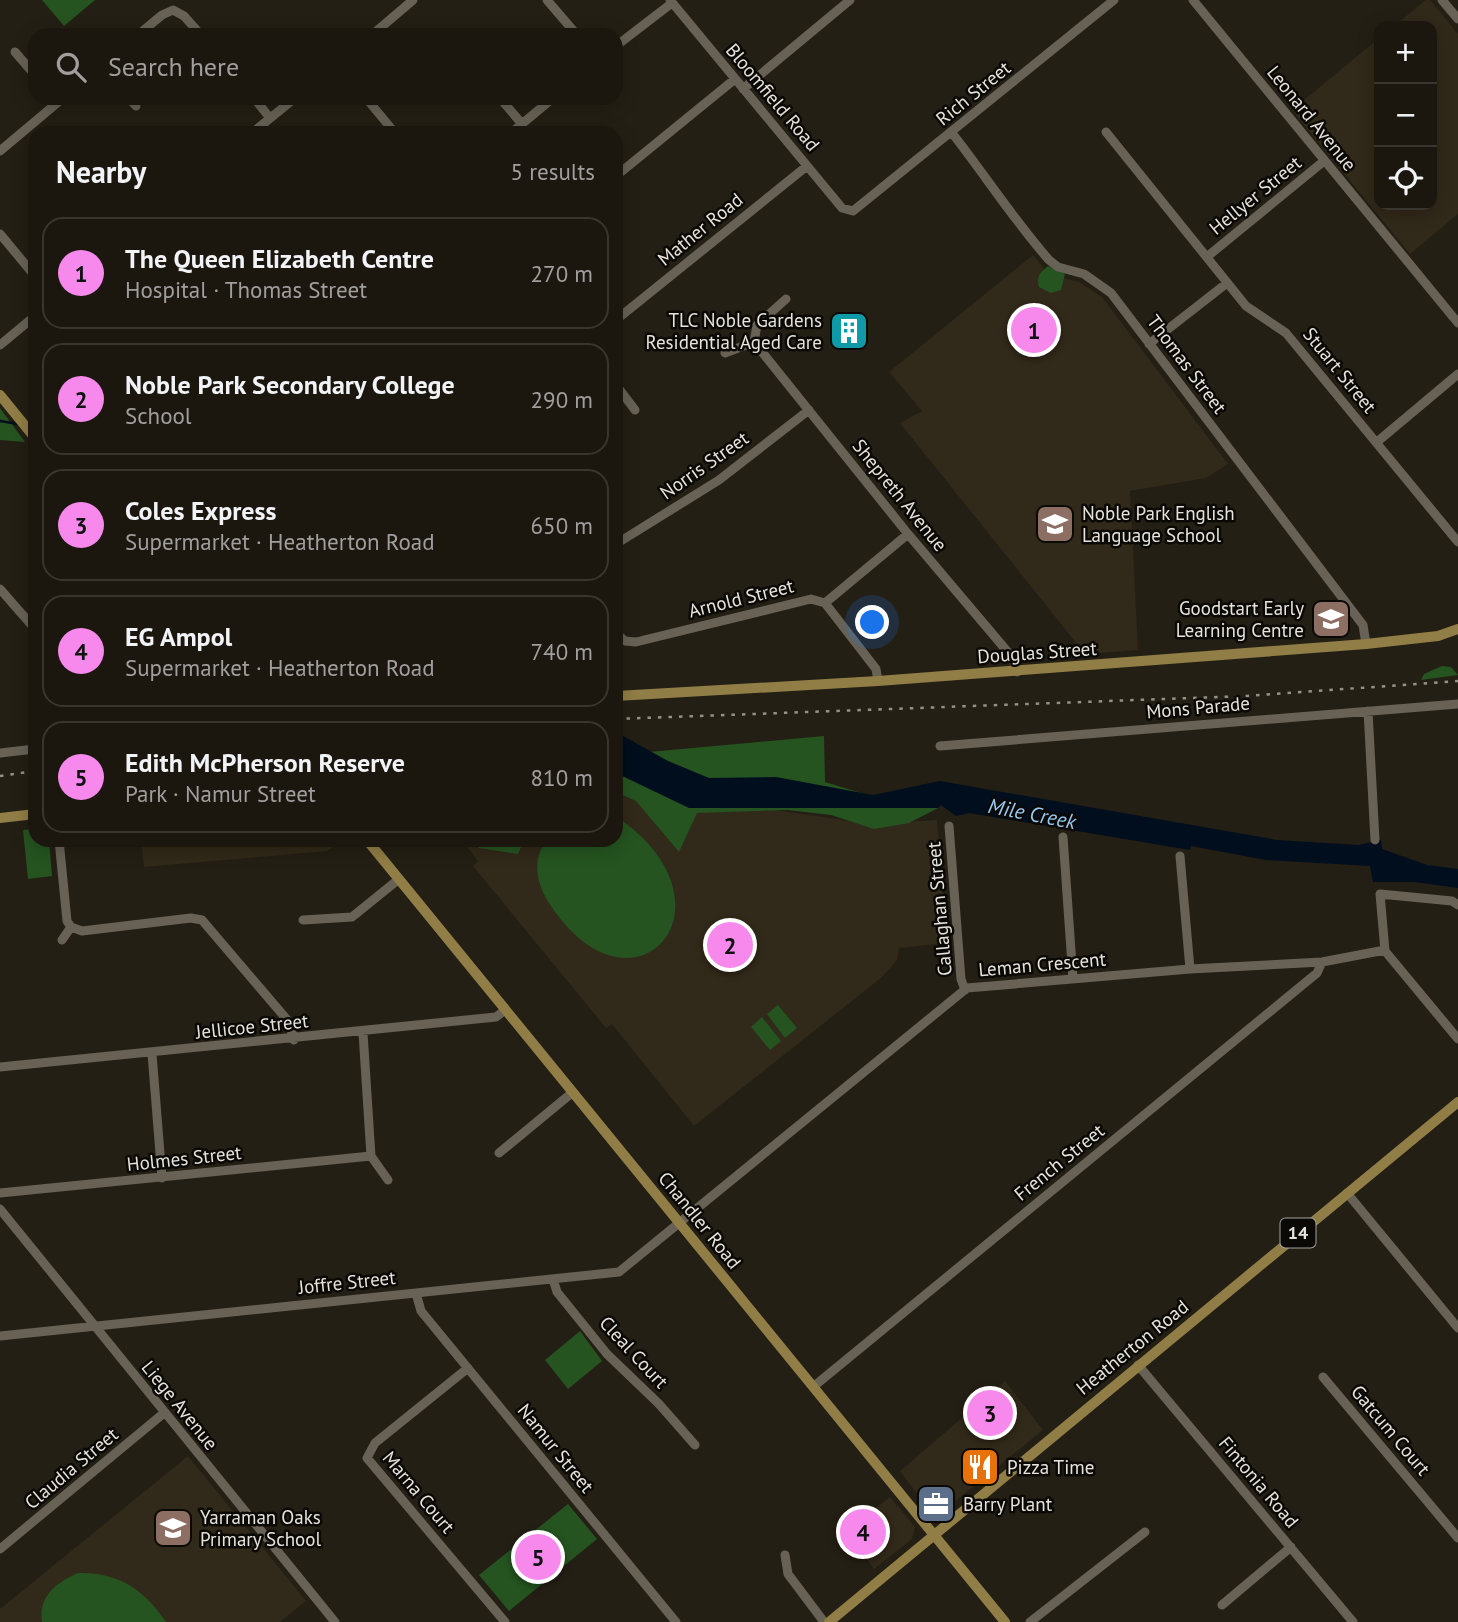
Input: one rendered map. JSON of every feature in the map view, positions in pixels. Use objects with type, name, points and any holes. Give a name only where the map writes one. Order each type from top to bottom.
[{"type":"main road","points":[[0,395],[28,429]]},
{"type":"main road","name":"Douglas Street","points":[[623,696],[878,681],[1366,645],[1438,636],[1458,629]]},
{"type":"main road","points":[[0,818],[28,815]]},
{"type":"main road","name":"Chandler Road","points":[[374,847],[1005,1622]]},
{"type":"main road","name":"Heatherton Road","points":[[830,1622],[1458,1102]]},
{"type":"street","points":[[176,11],[177,0]]},
{"type":"street","points":[[380,28],[414,0]]},
{"type":"street","points":[[547,0],[571,28]]},
{"type":"street","points":[[743,89],[850,0]]},
{"type":"street","name":"Rich Street","points":[[853,211],[1114,0]]},
{"type":"street","name":"Leonard Avenue","points":[[1193,0],[1458,323]]},
{"type":"street","points":[[1442,0],[1458,19]]},
{"type":"street","points":[[623,40],[671,1]]},
{"type":"street","name":"Bloomfield Road","points":[[671,1],[842,208],[853,211]]},
{"type":"street","points":[[146,28],[162,15],[176,11]]},
{"type":"street","points":[[176,11],[194,28]]},
{"type":"street","points":[[15,52],[28,67]]},
{"type":"street","points":[[623,170],[735,79]]},
{"type":"street","points":[[32,125],[53,105]]},
{"type":"street","points":[[260,105],[270,118]]},
{"type":"street","points":[[261,126],[286,105]]},
{"type":"street","points":[[372,105],[389,126]]},
{"type":"street","points":[[506,105],[522,124]]},
{"type":"street","points":[[520,126],[545,105]]},
{"type":"street","points":[[0,151],[28,128]]},
{"type":"street","name":"Stuart Street","points":[[1106,132],[1251,311],[1286,332],[1458,542]]},
{"type":"street","name":"Thomas Street","points":[[952,133],[980,169],[990,189],[1049,260],[1058,267],[1084,274],[1111,293],[1363,625],[1366,645]]},
{"type":"street","name":"Hellyer Street","points":[[1208,256],[1324,161]]},
{"type":"street","name":"Mather Road","points":[[623,314],[807,166]]},
{"type":"street","points":[[0,234],[28,268]]},
{"type":"street","points":[[1149,344],[1227,283]]},
{"type":"street","points":[[725,353],[754,342],[757,325],[786,299]]},
{"type":"street","points":[[0,345],[28,322]]},
{"type":"street","name":"Shepreth Avenue","points":[[754,342],[908,534],[1012,657],[1017,671]]},
{"type":"street","points":[[1377,442],[1458,374]]},
{"type":"street","points":[[623,394],[635,410]]},
{"type":"street","name":"Norris Street","points":[[623,540],[719,480],[809,410]]},
{"type":"street","points":[[878,681],[876,669],[825,603],[908,534]]},
{"type":"street","points":[[0,589],[28,621]]},
{"type":"street","name":"Arnold Street","points":[[623,639],[636,642],[811,600],[825,603]]},
{"type":"street","name":"Mons Parade","points":[[940,746],[1458,704]]},
{"type":"street","points":[[1367,711],[1375,840]]},
{"type":"street","points":[[0,753],[28,750]]},
{"type":"street","name":"Callaghan Street","points":[[949,826],[961,979],[965,990]]},
{"type":"street","points":[[1063,837],[1073,979]]},
{"type":"street","points":[[60,847],[67,921],[71,927],[82,931],[191,918],[202,920],[289,1022],[294,1040]]},
{"type":"street","points":[[1181,856],[1190,969]]},
{"type":"street","points":[[303,920],[352,917],[399,879]]},
{"type":"street","points":[[1378,882],[1387,953],[1458,1039]]},
{"type":"street","points":[[1380,894],[1452,901],[1458,905]]},
{"type":"street","points":[[62,940],[71,927]]},
{"type":"street","name":"Leman Crescent","points":[[680,1223],[965,990],[1190,969],[1322,962],[1365,956],[1374,959],[1387,953]]},
{"type":"street","name":"French Street","points":[[813,1387],[1317,973],[1322,962]]},
{"type":"street","name":"Jellicoe Street","points":[[0,1068],[363,1033],[496,1017],[505,1010]]},
{"type":"street","points":[[363,1033],[371,1156],[388,1180]]},
{"type":"street","points":[[152,1054],[162,1178]]},
{"type":"street","points":[[499,1153],[573,1093]]},
{"type":"street","name":"Holmes Street","points":[[0,1193],[371,1156]]},
{"type":"street","points":[[1347,1193],[1458,1328]]},
{"type":"street","name":"Liege Avenue","points":[[0,1209],[335,1622]]},
{"type":"street","name":"Joffre Street","points":[[0,1336],[619,1272],[680,1223]]},
{"type":"street","name":"Cleal Court","points":[[553,1279],[557,1292],[607,1354],[659,1404],[695,1445]]},
{"type":"street","name":"Namur Street","points":[[416,1293],[421,1311],[676,1622]]},
{"type":"street","name":"Fintonia Road","points":[[1138,1365],[1353,1622]]},
{"type":"street","name":"Marna Court","points":[[468,1368],[375,1443],[367,1458],[505,1622]]},
{"type":"street","name":"Gatcum Court","points":[[1323,1377],[1458,1538]]},
{"type":"street","name":"Claudia Street","points":[[0,1549],[164,1413]]},
{"type":"street","points":[[1030,1622],[1145,1532]]},
{"type":"street","points":[[1222,1605],[1291,1547]]},
{"type":"street","points":[[785,1555],[788,1574],[824,1622]]},
{"type":"shaded area","points":[[1426,0],[1430,0],[1458,34],[1458,214],[1410,254],[1292,110],[1374,42],[1374,210],[1437,210],[1437,21],[1400,21]]},
{"type":"shaded area","name":"Noble Park English Language School","points":[[1033,255],[1050,275],[1079,282],[1102,297],[1228,464],[1206,478],[1130,491],[1138,650],[1085,654],[900,423],[922,411],[889,372]]},
{"type":"shaded area","points":[[623,768],[701,799],[871,824],[937,820],[947,943],[899,948],[897,960],[881,978],[694,1126],[612,1024],[606,1028],[473,866],[478,861],[467,847],[623,847]]},
{"type":"shaded area","points":[[142,847],[333,847],[327,851],[144,867]]},
{"type":"shaded area","points":[[1005,1381],[1043,1430],[935,1518],[900,1471]]},
{"type":"shaded area","name":"Yarraman Oaks Primary School","points":[[188,1456],[306,1601],[280,1622],[0,1622],[0,1609]]},
{"type":"shaded area","points":[[890,1497],[915,1527],[912,1539],[874,1569],[846,1531]]},
{"type":"green space","points":[[42,0],[95,0],[64,26]]},
{"type":"green space","points":[[1048,266],[1065,274],[1061,290],[1051,293],[1039,287],[1039,275]]},
{"type":"green space","points":[[0,408],[25,442],[0,440]]},
{"type":"green space","points":[[1442,666],[1451,667],[1458,675],[1421,680],[1424,674]]},
{"type":"green space","points":[[824,736],[825,782],[871,796],[939,805],[909,823],[874,829],[831,815],[787,810],[697,813],[679,852],[636,801],[623,795],[623,754]]},
{"type":"green space","points":[[623,823],[655,852],[673,886],[674,918],[662,942],[640,956],[612,956],[579,939],[547,900],[538,877],[542,847],[623,847]]},
{"type":"green space","points":[[23,830],[28,830],[28,847],[50,847],[52,876],[28,879]]},
{"type":"green space","points":[[478,847],[521,847],[518,854]]},
{"type":"green space","points":[[778,1005],[797,1028],[785,1038],[767,1014]]},
{"type":"green space","points":[[762,1017],[781,1041],[770,1050],[751,1027]]},
{"type":"green space","points":[[580,1331],[602,1361],[568,1389],[545,1360]]},
{"type":"green space","points":[[568,1504],[597,1539],[509,1611],[479,1575]]},
{"type":"green space","points":[[78,1573],[106,1576],[129,1585],[149,1600],[166,1622],[42,1622],[43,1605],[50,1592]]},
{"type":"water","points":[[623,736],[668,761],[709,778],[776,777],[873,795],[940,781],[1277,840],[1359,845],[1381,840],[1382,849],[1427,865],[1458,869],[1458,888],[1415,882],[1373,882],[1370,866],[1266,860],[1191,846],[1190,850],[969,813],[956,816],[941,805],[938,808],[689,808],[623,776]]},
{"type":"waterway","name":"Mile Creek","points":[[0,421],[18,424]]},
{"type":"railway","points":[[623,719],[1246,696],[1458,681]]},
{"type":"railway","points":[[0,776],[28,772]]},
{"type":"place","name":"The Queen Elizabeth Centre","points":[[1034,330]]},
{"type":"place","name":"TLC Noble Gardens Residential Aged Care","points":[[849,331]]},
{"type":"place","name":"Noble Park English Language School","points":[[1055,524]]},
{"type":"place","name":"Goodstart Early Learning Centre","points":[[1331,619]]},
{"type":"place","name":"Noble Park Secondary College","points":[[730,945]]},
{"type":"place","name":"Coles Express","points":[[990,1413]]},
{"type":"place","name":"Pizza Time","points":[[980,1467]]},
{"type":"place","name":"Barry Plant","points":[[936,1504]]},
{"type":"place","name":"Yarraman Oaks Primary School","points":[[173,1528]]},
{"type":"place","name":"EG Ampol","points":[[863,1532]]},
{"type":"place","name":"Edith McPherson Reserve","points":[[538,1557]]}]
